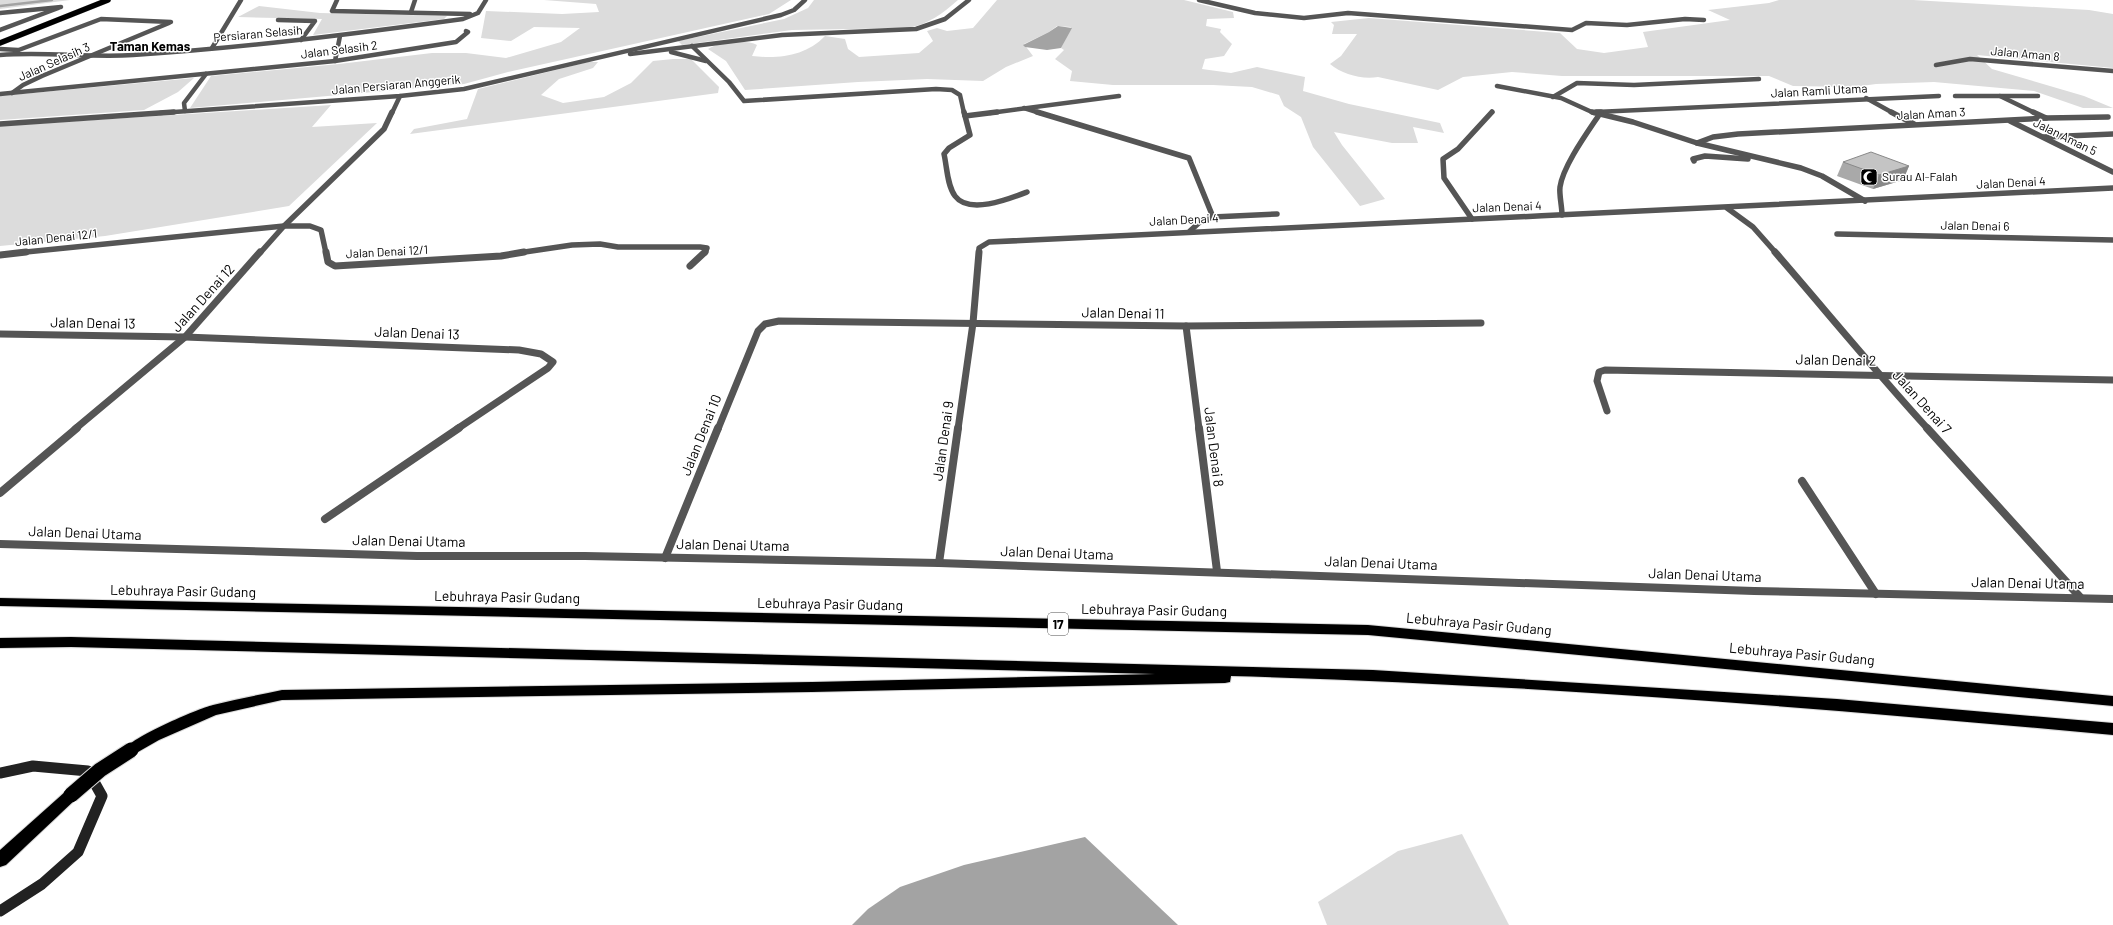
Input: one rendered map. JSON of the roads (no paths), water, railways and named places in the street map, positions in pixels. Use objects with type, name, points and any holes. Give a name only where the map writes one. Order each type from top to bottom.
[{"type":"highway","name":"Lebuhraya Pasir Gudang","points":[[0,602],[1368,630],[2113,701]]},
{"type":"highway","points":[[0,643],[70,642],[1373,674],[1837,704],[2113,729]]},
{"type":"highway","points":[[0,860],[100,770],[154,736],[214,710],[282,695],[812,687],[1373,674]]},
{"type":"main road","points":[[0,43],[108,0]]},
{"type":"main road","points":[[0,773],[14,767],[49,765],[88,771],[102,796],[78,852],[42,884],[0,911]]},
{"type":"street","points":[[212,48],[242,0]]},
{"type":"street","points":[[337,0],[332,11],[478,14],[483,9],[486,0]]},
{"type":"street","points":[[411,12],[414,0]]},
{"type":"street","name":"Jalan Persiaran Anggerik","points":[[0,124],[400,96],[464,89],[600,56],[781,15],[794,10],[805,0]]},
{"type":"street","points":[[600,56],[658,51],[782,35],[916,30],[933,26],[945,20],[969,0]]},
{"type":"street","points":[[1199,0],[1255,13],[1304,18],[1348,13],[1572,30],[1577,29],[1586,23],[1627,25],[1686,19],[1704,20]]},
{"type":"street","points":[[0,13],[57,6],[61,7],[0,30]]},
{"type":"street","name":"Persiaran Selasih","points":[[0,49],[90,57],[212,48],[340,36],[463,18],[478,14]]},
{"type":"street","name":"Jalan Selasih 3","points":[[12,93],[22,85],[171,22],[102,19],[20,51]]},
{"type":"street","points":[[278,20],[315,22],[301,40]]},
{"type":"street","name":"Jalan Selasih 2","points":[[0,94],[335,61],[456,42],[468,32],[466,31]]},
{"type":"street","points":[[335,61],[340,36]]},
{"type":"street","points":[[692,46],[729,82],[744,101],[948,89],[960,94],[970,135],[949,148],[944,154],[954,195],[961,202],[980,205],[1007,200],[1027,192]]},
{"type":"street","name":"Persiaran Selasih","points":[[2,56],[20,51]]},
{"type":"street","points":[[658,51],[677,53],[708,62]]},
{"type":"street","name":"Jalan Aman 8","points":[[1936,66],[1970,59],[2113,71]]},
{"type":"street","points":[[185,111],[184,103],[206,74]]},
{"type":"street","points":[[1553,96],[1577,83],[1634,85],[1759,79]]},
{"type":"street","points":[[1497,86],[1553,96],[1567,100],[1599,115],[1633,122],[1697,143],[1769,160],[1822,176],[1865,201]]},
{"type":"street","points":[[1998,95],[2047,118]]},
{"type":"street","name":"Jalan Denai 12","points":[[0,493],[185,337],[284,226],[384,129],[400,96]]},
{"type":"street","points":[[965,116],[1119,96]]},
{"type":"street","name":"Jalan Ramli Utama","points":[[1592,112],[1825,102],[1866,98],[1939,96]]},
{"type":"street","points":[[1955,96],[2038,96]]},
{"type":"street","points":[[1866,98],[1915,124]]},
{"type":"street","points":[[1024,108],[1189,158],[1213,217]]},
{"type":"street","points":[[1472,219],[1444,178],[1443,159],[1449,153],[1458,149],[1492,112]]},
{"type":"street","points":[[1562,215],[1562,198],[1560,188],[1562,178],[1582,140],[1599,115]]},
{"type":"street","name":"Jalan Aman 3","points":[[1697,143],[1716,137],[1754,134],[1915,124],[2009,121],[2047,118],[2108,117]]},
{"type":"street","name":"Jalan Aman 5","points":[[2009,121],[2113,172]]},
{"type":"street","points":[[2043,138],[2113,134]]},
{"type":"street","points":[[1694,161],[1693,159],[1705,156],[1769,160]]},
{"type":"street","name":"Jalan Denai 4","points":[[974,323],[980,248],[983,244],[998,242],[1190,231],[1728,208],[2113,188]]},
{"type":"street","name":"Jalan Denai 7","points":[[1728,208],[1753,227],[1849,337],[1878,374],[2080,597]]},
{"type":"street","points":[[1190,231],[1202,220],[1213,217],[1277,214]]},
{"type":"street","name":"Jalan Denai 12/1","points":[[0,255],[284,226],[310,226],[321,230],[328,262],[335,266],[501,256],[572,245],[600,244],[618,247],[707,248],[705,253],[690,266]]},
{"type":"street","name":"Jalan Denai 6","points":[[1836,234],[2113,240]]},
{"type":"street","name":"Jalan Denai 11","points":[[765,324],[779,321],[1186,326],[1481,323]]},
{"type":"street","name":"Jalan Denai 9","points":[[939,563],[974,323]]},
{"type":"street","name":"Jalan Denai 10","points":[[665,558],[758,331],[765,324]]},
{"type":"street","name":"Jalan Denai 8","points":[[1186,326],[1217,572]]},
{"type":"street","name":"Jalan Denai 13","points":[[0,334],[185,337],[496,349],[538,352],[548,356],[553,362],[548,368],[325,519]]},
{"type":"street","name":"Jalan Denai 2","points":[[1607,411],[1597,376],[1605,370],[1878,374],[2113,380]]},
{"type":"street","points":[[1802,482],[1876,594]]},
{"type":"street","name":"Jalan Denai Utama","points":[[0,544],[417,556],[665,558],[939,563],[1876,594],[2080,597],[2113,599]]},
{"type":"waterway","points":[[0,6],[52,0]]},
{"type":"place","name":"Surau Al-Falah","points":[[1869,177]]},
{"type":"district","name":"Taman Kemas","points":[[150,46]]}]
